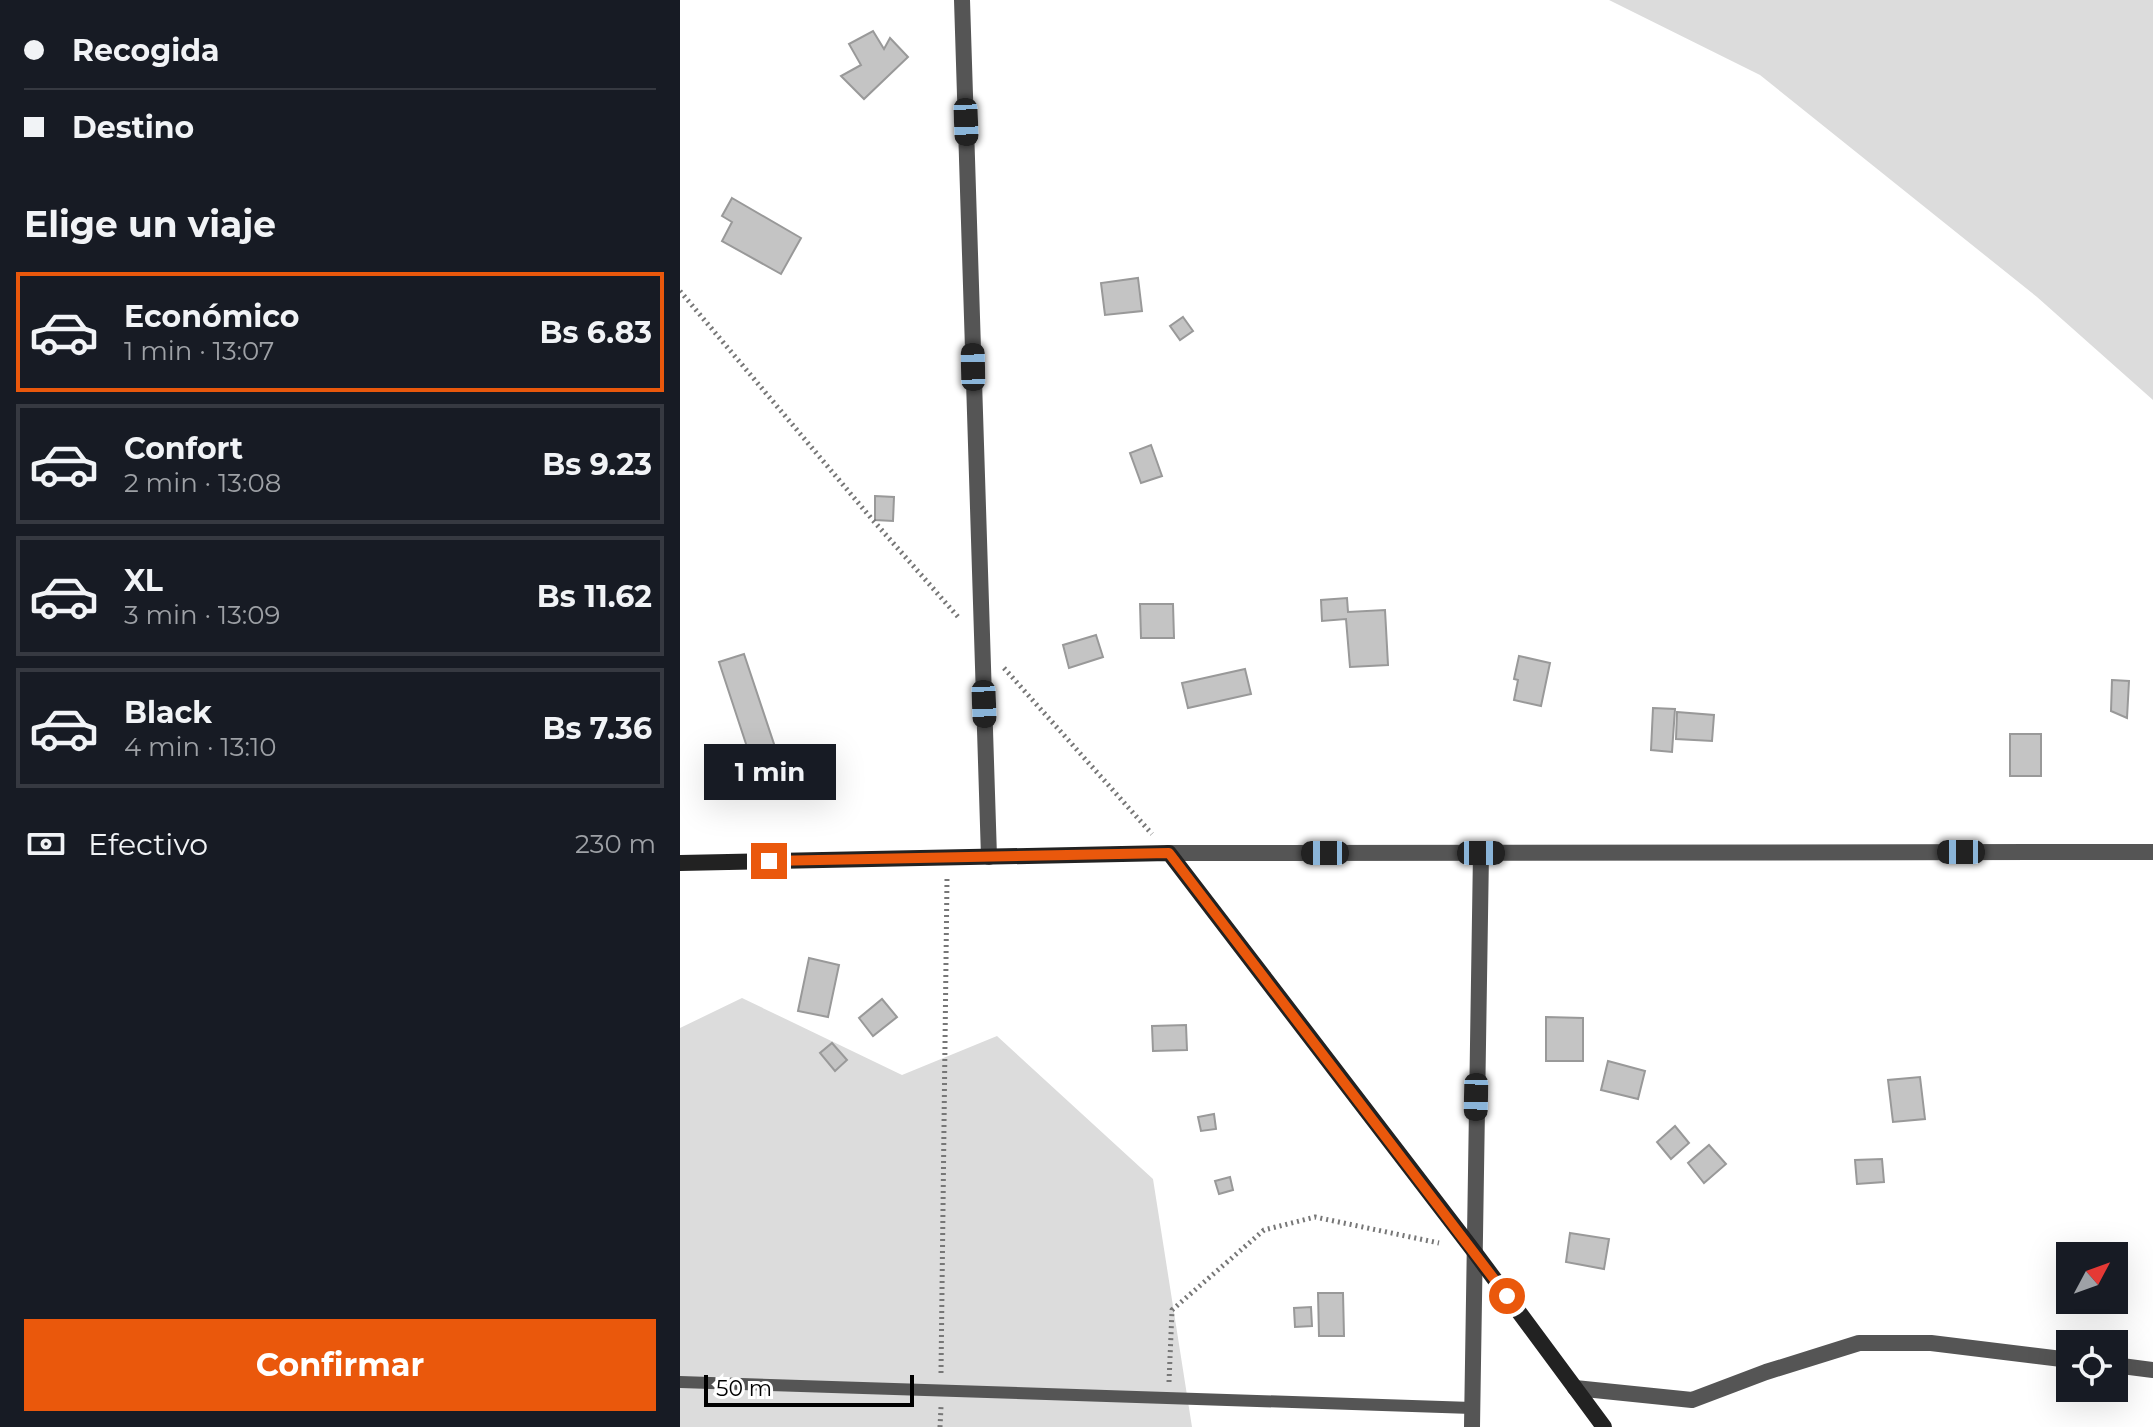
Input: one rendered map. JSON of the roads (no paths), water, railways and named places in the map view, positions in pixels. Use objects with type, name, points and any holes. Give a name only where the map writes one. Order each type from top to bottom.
[{"type":"main road","points":[[680,863],[1169,853],[1473,1250],[1604,1427]]},
{"type":"street","points":[[962,0],[989,857]]},
{"type":"street","points":[[1169,853],[2153,852]]},
{"type":"street","points":[[1472,1427],[1481,853]]},
{"type":"street","points":[[1575,1388],[1692,1400],[1766,1372],[1859,1343],[1931,1343],[2056,1358]]},
{"type":"street","points":[[2128,1367],[2153,1370]]},
{"type":"lane","points":[[680,1382],[1472,1408]]}]
